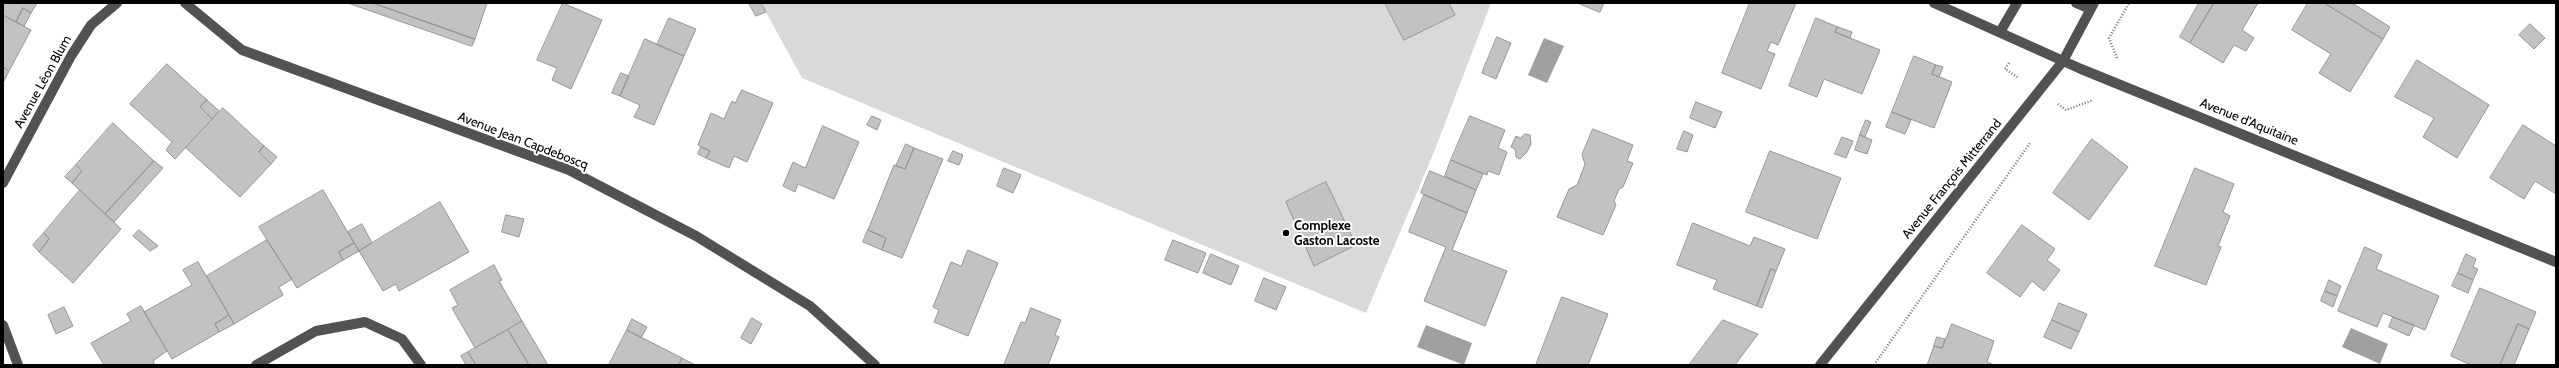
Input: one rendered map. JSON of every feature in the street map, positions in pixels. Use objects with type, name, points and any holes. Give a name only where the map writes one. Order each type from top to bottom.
[{"type":"street","name":"Avenue Léon Blum","points":[[3,183],[71,56],[92,25],[117,3]]},
{"type":"street","name":"Avenue Jean Capdeboscq","points":[[185,3],[242,50],[569,170],[696,236],[810,306],[875,365]]},
{"type":"street","name":"Avenue d'Aquitaine","points":[[1934,3],[2081,69],[2556,262]]},
{"type":"street","points":[[2000,32],[2017,3]]},
{"type":"street","points":[[2076,3],[2092,6]]},
{"type":"street","name":"Avenue François Mitterrand","points":[[1820,365],[2063,61],[2092,6]]},
{"type":"street","points":[[256,365],[316,331],[365,322],[402,339],[421,365]]},
{"type":"street","points":[[3,325],[18,365]]},
{"type":"path","points":[[2055,108],[2081,69]]},
{"type":"path","points":[[1874,365],[2033,140]]},
{"type":"shaded area","name":"Complexe Gaston Lacoste","points":[[761,3],[1491,3],[1434,152],[1366,313],[802,78]]},
{"type":"shaded area","points":[[1544,38],[1564,46],[1547,83],[1528,75]]},
{"type":"shaded area","points":[[1426,325],[1472,343],[1464,365],[1417,347]]},
{"type":"shaded area","points":[[2351,328],[2388,344],[2380,364],[2342,347]]},
{"type":"building","points":[[3,3],[37,3],[31,13],[23,8],[16,22],[3,15]]},
{"type":"building","points":[[348,3],[373,3],[475,39],[472,46]]},
{"type":"building","points":[[373,3],[487,3],[475,39]]},
{"type":"building","points":[[563,3],[602,20],[571,89],[552,80],[557,68],[537,60]]},
{"type":"building","points":[[749,3],[761,3],[766,12],[756,16]]},
{"type":"building","points":[[1385,3],[1449,3],[1455,15],[1404,40]]},
{"type":"building","points":[[1578,3],[1604,3],[1600,12]]},
{"type":"building","points":[[1750,3],[1796,3],[1778,45],[1771,42],[1767,51],[1775,54],[1761,89],[1722,73]]},
{"type":"building","points":[[2199,3],[2214,3],[2190,43],[2180,37]]},
{"type":"building","points":[[2214,3],[2258,3],[2242,30],[2254,38],[2246,51],[2234,45],[2223,63],[2190,43]]},
{"type":"building","points":[[2308,3],[2324,3],[2383,39],[2350,92],[2319,73],[2331,54],[2292,30]]},
{"type":"building","points":[[2325,3],[2352,3],[2390,27],[2383,39]]},
{"type":"building","points":[[23,8],[31,13],[24,26],[16,22]]},
{"type":"building","points":[[3,15],[31,30],[9,71],[3,67]]},
{"type":"building","points":[[669,18],[696,29],[684,56],[657,45]]},
{"type":"building","points":[[1816,18],[1838,27],[1835,32],[1880,50],[1862,94],[1824,79],[1817,97],[1789,86]]},
{"type":"building","points":[[2530,24],[2545,38],[2534,49],[2519,35]]},
{"type":"building","points":[[1838,27],[1852,32],[1850,38],[1835,32]]},
{"type":"building","points":[[1497,37],[1511,43],[1496,79],[1482,73]]},
{"type":"building","points":[[645,39],[684,56],[654,125],[634,117],[640,105],[620,96]]},
{"type":"building","points":[[1914,56],[1936,65],[1932,74],[1952,82],[1934,128],[1892,112]]},
{"type":"building","points":[[2417,60],[2489,105],[2457,158],[2423,137],[2434,118],[2395,97]]},
{"type":"building","points":[[167,64],[207,100],[200,107],[212,119],[175,159],[166,150],[172,142],[130,104]]},
{"type":"building","points":[[1936,65],[1943,67],[1939,77],[1932,74]]},
{"type":"building","points":[[3,67],[9,71],[3,83]]},
{"type":"building","points":[[621,73],[629,76],[620,96],[612,93]]},
{"type":"building","points":[[742,90],[773,103],[747,162],[734,156],[729,168],[706,158],[710,151],[698,145],[711,113],[724,119],[732,101],[735,103]]},
{"type":"building","points":[[207,100],[219,111],[212,119],[200,107]]},
{"type":"building","points":[[1696,102],[1722,112],[1715,128],[1690,118]]},
{"type":"building","points":[[223,108],[264,146],[259,152],[271,164],[240,197],[186,148]]},
{"type":"building","points":[[1892,112],[1911,120],[1905,134],[1886,127]]},
{"type":"building","points":[[872,116],[881,120],[877,130],[867,125]]},
{"type":"building","points":[[1470,116],[1505,130],[1498,148],[1507,152],[1499,175],[1488,171],[1487,175],[1451,160]]},
{"type":"building","points":[[1866,120],[1871,122],[1865,137],[1860,135]]},
{"type":"building","points":[[113,123],[154,161],[105,214],[72,183],[82,171],[76,165]]},
{"type":"building","points":[[2523,125],[2556,146],[2556,194],[2535,181],[2524,199],[2490,178]]},
{"type":"building","points":[[823,126],[859,142],[834,199],[798,184],[795,192],[783,186],[793,162],[805,168]]},
{"type":"building","points":[[1593,129],[1633,145],[1627,161],[1633,163],[1623,187],[1619,189],[1614,201],[1616,205],[1603,235],[1557,217],[1569,189],[1577,185],[1585,164],[1582,155]]},
{"type":"building","points":[[1684,131],[1693,135],[1687,152],[1677,149]]},
{"type":"building","points":[[1525,134],[1530,135],[1531,144],[1527,152],[1520,159],[1516,157],[1515,149],[1511,147],[1516,136],[1520,138]]},
{"type":"building","points":[[1860,135],[1872,140],[1867,154],[1855,150]]},
{"type":"building","points":[[1842,137],[1853,141],[1846,158],[1835,154]]},
{"type":"building","points":[[2092,139],[2128,167],[2089,220],[2053,193]]},
{"type":"building","points":[[906,144],[914,148],[905,169],[896,166]]},
{"type":"building","points":[[264,146],[277,157],[271,164],[259,152]]},
{"type":"building","points":[[701,147],[710,151],[706,158],[698,154]]},
{"type":"building","points":[[914,148],[943,159],[902,258],[882,250],[886,238],[868,230],[894,165],[905,169]]},
{"type":"building","points":[[953,151],[963,155],[959,165],[948,161]]},
{"type":"building","points":[[1770,151],[1841,178],[1817,239],[1746,212]]},
{"type":"building","points":[[1451,160],[1483,174],[1476,190],[1445,176]]},
{"type":"building","points":[[154,161],[163,168],[114,222],[105,214]]},
{"type":"building","points":[[76,165],[82,171],[72,183],[65,177]]},
{"type":"building","points":[[1004,168],[1021,175],[1013,193],[997,186]]},
{"type":"building","points":[[2195,168],[2234,184],[2223,212],[2230,216],[2218,246],[2221,247],[2206,285],[2155,266]]},
{"type":"building","points":[[1430,171],[1476,190],[1467,213],[1421,193]]},
{"type":"building","points":[[1326,182],[1356,245],[1314,266],[1286,202]]},
{"type":"building","points":[[80,190],[121,229],[73,283],[39,252],[49,239],[44,233]]},
{"type":"building","points":[[323,190],[354,243],[339,252],[343,260],[297,288],[259,227]]},
{"type":"building","points":[[1424,195],[1467,213],[1452,250],[1507,271],[1485,326],[1424,301],[1446,247],[1409,232]]},
{"type":"building","points":[[440,202],[469,252],[399,291],[396,284],[383,291],[359,251]]},
{"type":"building","points":[[506,215],[524,219],[519,237],[502,232]]},
{"type":"building","points":[[1693,223],[1750,246],[1754,237],[1785,249],[1776,271],[1771,269],[1757,306],[1713,289],[1717,280],[1677,265]]},
{"type":"building","points":[[362,224],[372,243],[359,251],[348,232]]},
{"type":"building","points":[[2022,225],[2055,249],[2047,260],[2060,270],[2044,291],[2032,281],[2020,297],[1987,273]]},
{"type":"building","points":[[139,230],[158,246],[150,251],[133,236]]},
{"type":"building","points":[[868,230],[886,238],[882,250],[863,242]]},
{"type":"building","points":[[44,233],[49,239],[39,252],[33,245]]},
{"type":"building","points":[[267,240],[292,279],[279,287],[283,295],[234,324],[207,276]]},
{"type":"building","points":[[1173,240],[1206,253],[1198,273],[1165,260]]},
{"type":"building","points":[[354,243],[359,251],[343,260],[339,252]]},
{"type":"building","points":[[2365,247],[2382,255],[2376,269],[2439,296],[2425,330],[2383,313],[2377,327],[2338,311]]},
{"type":"building","points":[[968,250],[998,263],[968,336],[934,322],[939,310],[933,307],[951,262],[961,266]]},
{"type":"building","points":[[1211,254],[1239,266],[1231,285],[1203,273]]},
{"type":"building","points":[[2466,254],[2476,259],[2473,267],[2478,269],[2473,280],[2458,273]]},
{"type":"building","points":[[198,262],[229,315],[215,324],[219,332],[172,359],[144,312],[192,285],[183,270]]},
{"type":"building","points":[[494,265],[502,280],[499,281],[522,321],[475,348],[452,308],[458,305],[450,290]]},
{"type":"building","points":[[1771,269],[1776,271],[1762,308],[1757,306]]},
{"type":"building","points":[[2458,273],[2473,280],[2468,293],[2452,286]]},
{"type":"building","points":[[1264,278],[1286,287],[1276,310],[1255,301]]},
{"type":"building","points":[[2329,280],[2341,286],[2337,296],[2325,291]]},
{"type":"building","points":[[2480,288],[2536,312],[2529,329],[2518,324],[2500,365],[2471,365],[2451,356]]},
{"type":"building","points":[[2325,291],[2337,296],[2333,307],[2321,301]]},
{"type":"building","points":[[1562,297],[1608,314],[1588,365],[1536,365]]},
{"type":"building","points":[[2059,303],[2087,314],[2079,332],[2052,320]]},
{"type":"building","points":[[141,306],[167,351],[153,361],[155,365],[104,365],[91,343],[131,321],[127,314]]},
{"type":"building","points":[[64,307],[73,326],[56,334],[48,315]]},
{"type":"building","points":[[1031,308],[1061,320],[1055,335],[1059,337],[1048,365],[1004,364],[1021,322],[1025,323]]},
{"type":"building","points":[[229,315],[234,324],[219,332],[215,324]]},
{"type":"building","points":[[2393,317],[2414,325],[2409,336],[2389,327]]},
{"type":"building","points":[[752,318],[762,324],[751,344],[741,338]]},
{"type":"building","points":[[632,319],[647,327],[641,338],[627,330]]},
{"type":"building","points":[[1723,320],[1758,334],[1735,365],[1689,365]]},
{"type":"building","points":[[2052,320],[2079,332],[2071,349],[2044,337]]},
{"type":"building","points":[[522,321],[548,365],[529,365],[508,330]]},
{"type":"building","points":[[1952,324],[1994,341],[1987,362],[1994,365],[1927,365],[1934,346],[1942,348]]},
{"type":"building","points":[[2518,324],[2529,329],[2514,365],[2500,365]]},
{"type":"building","points":[[508,330],[529,365],[476,365],[468,352]]},
{"type":"building","points":[[627,330],[682,358],[679,365],[609,365]]},
{"type":"building","points":[[1937,337],[1945,339],[1942,348],[1934,346]]},
{"type":"building","points":[[468,352],[476,365],[466,365],[461,356]]},
{"type":"building","points":[[682,358],[695,365],[679,365]]},
{"type":"place","name":"Complexe Gaston Lacoste","points":[[1286,233]]}]
